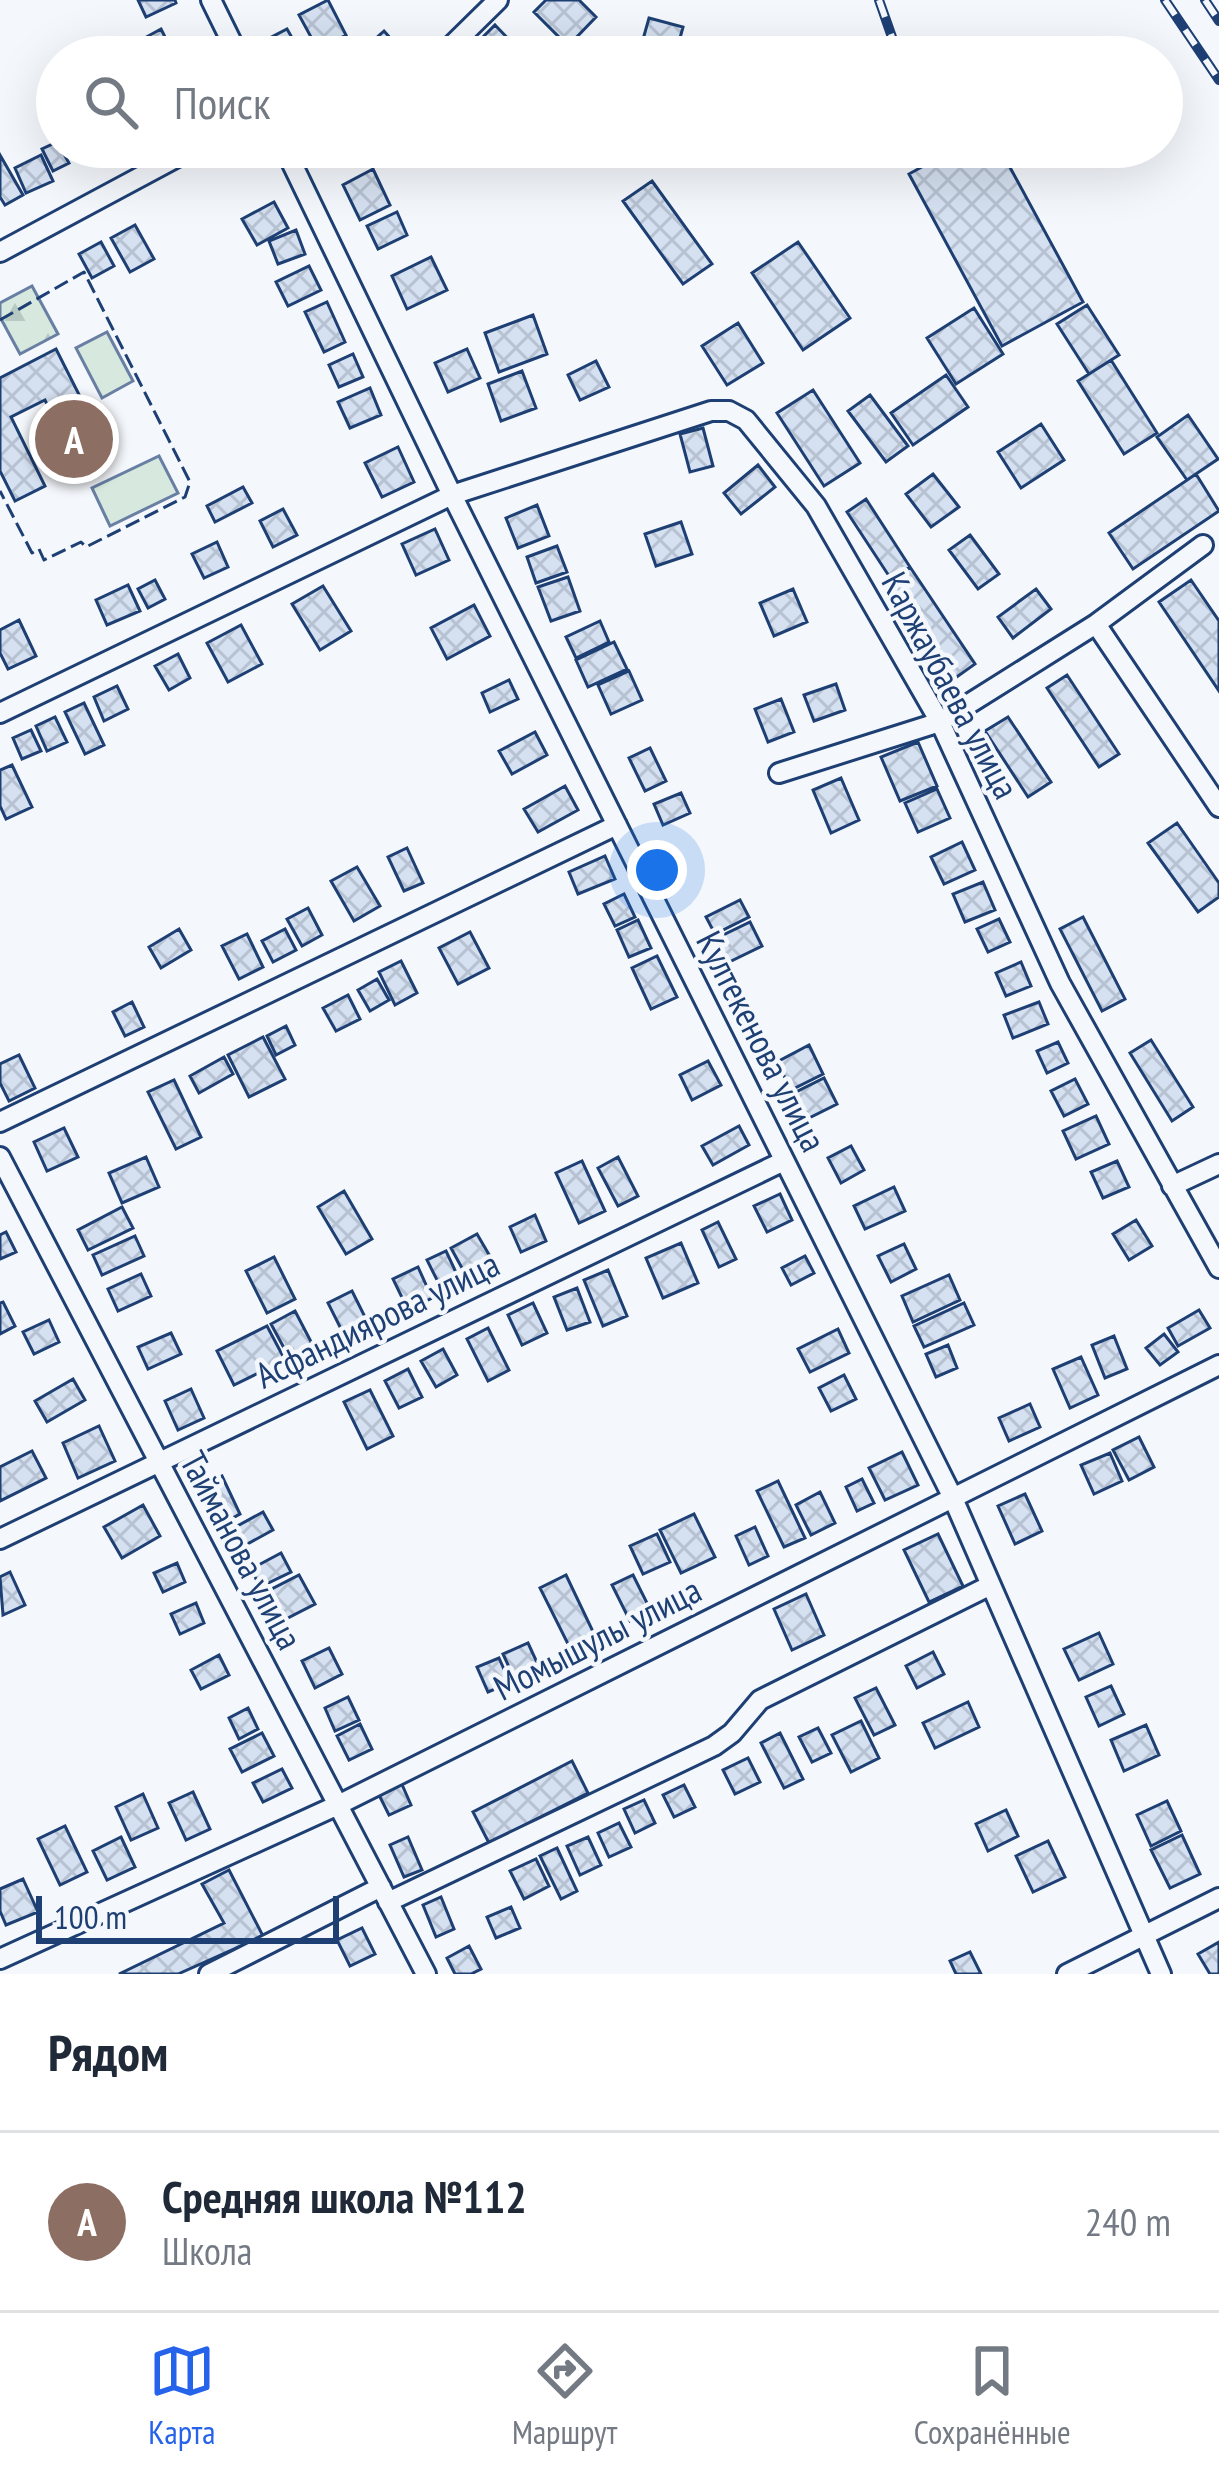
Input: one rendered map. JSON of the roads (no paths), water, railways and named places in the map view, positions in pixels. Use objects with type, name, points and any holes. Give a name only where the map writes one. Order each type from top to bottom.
[{"type":"street","points":[[211,0],[229,36]]},
{"type":"street","points":[[461,36],[498,0]]},
{"type":"street","points":[[0,252],[157,168]]},
{"type":"street","name":"Култекенова улица","points":[[298,168],[452,495],[952,1496],[1161,1974]]},
{"type":"street","name":"Каржаубаева улица","points":[[452,495],[711,411],[729,411],[746,420],[816,506],[940,722],[1060,982],[1219,1268]]},
{"type":"street","points":[[0,713],[452,495]]},
{"type":"street","points":[[779,773],[940,722],[1096,625],[1203,545]]},
{"type":"street","points":[[1096,625],[1219,807]]},
{"type":"street","points":[[0,1122],[617,826]]},
{"type":"street","name":"Тайманова улица","points":[[0,1157],[426,1974]]},
{"type":"street","name":"Асфандиярова улица","points":[[0,1539],[784,1161]]},
{"type":"street","points":[[1172,1186],[1219,1164]]},
{"type":"street","name":"Момышулы улица","points":[[0,1960],[338,1805],[1219,1365]]},
{"type":"street","points":[[209,1974],[714,1746],[760,1700],[991,1585]]},
{"type":"street","points":[[1067,1974],[1219,1898]]},
{"type":"railway","points":[[879,0],[892,36]]},
{"type":"railway","points":[[1165,0],[1219,80]]},
{"type":"railway","points":[[1205,0],[1219,21]]},
{"type":"place","name":"Средняя школа №112","points":[[74,439]]}]
